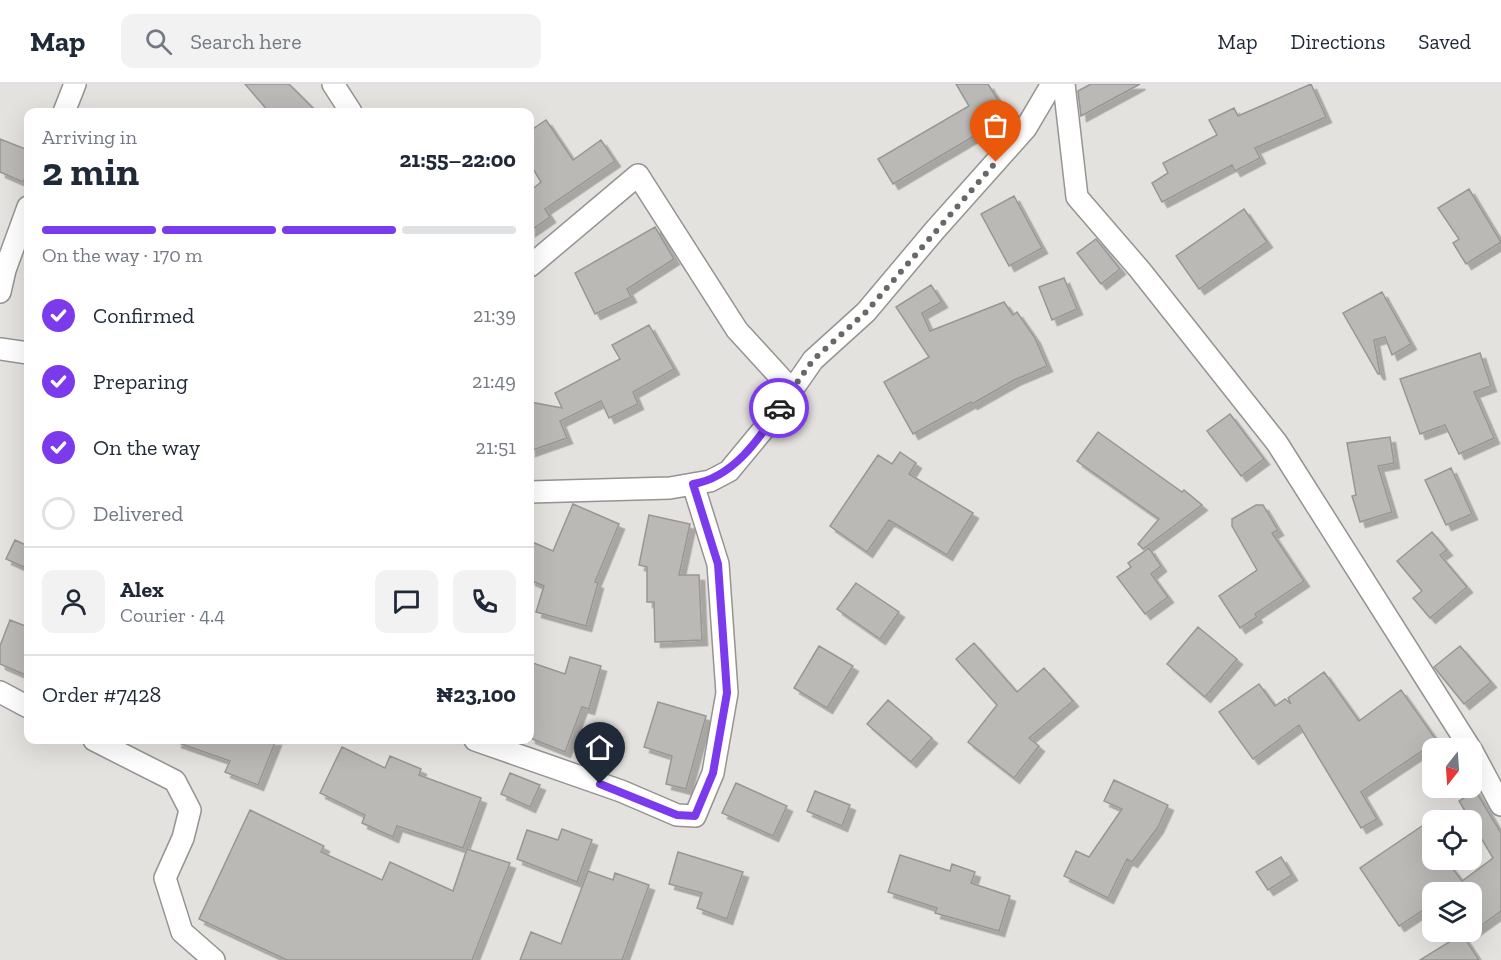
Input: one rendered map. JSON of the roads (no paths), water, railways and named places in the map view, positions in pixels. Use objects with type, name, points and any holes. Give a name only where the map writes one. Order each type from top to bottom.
[{"type":"street","points":[[66,108],[75,84]]},
{"type":"street","points":[[333,84],[348,108]]},
{"type":"street","points":[[534,492],[670,488],[710,482],[729,471],[772,419],[813,360],[866,312],[934,230],[1026,128],[1052,84]]},
{"type":"street","points":[[1064,84],[1077,197],[1140,270],[1277,443],[1463,738]]},
{"type":"street","points":[[534,264],[638,175],[737,330],[791,389]]},
{"type":"street","points":[[0,292],[5,270],[24,218]]},
{"type":"street","points":[[0,349],[24,352]]},
{"type":"street","points":[[486,744],[621,791],[677,815],[695,816],[713,773],[727,693],[718,564],[693,484]]},
{"type":"street","points":[[0,692],[24,704]]},
{"type":"street","points":[[102,744],[175,781],[190,810],[183,838],[165,878],[182,932],[214,960]]},
{"type":"street","points":[[1482,770],[1501,804]]}]
